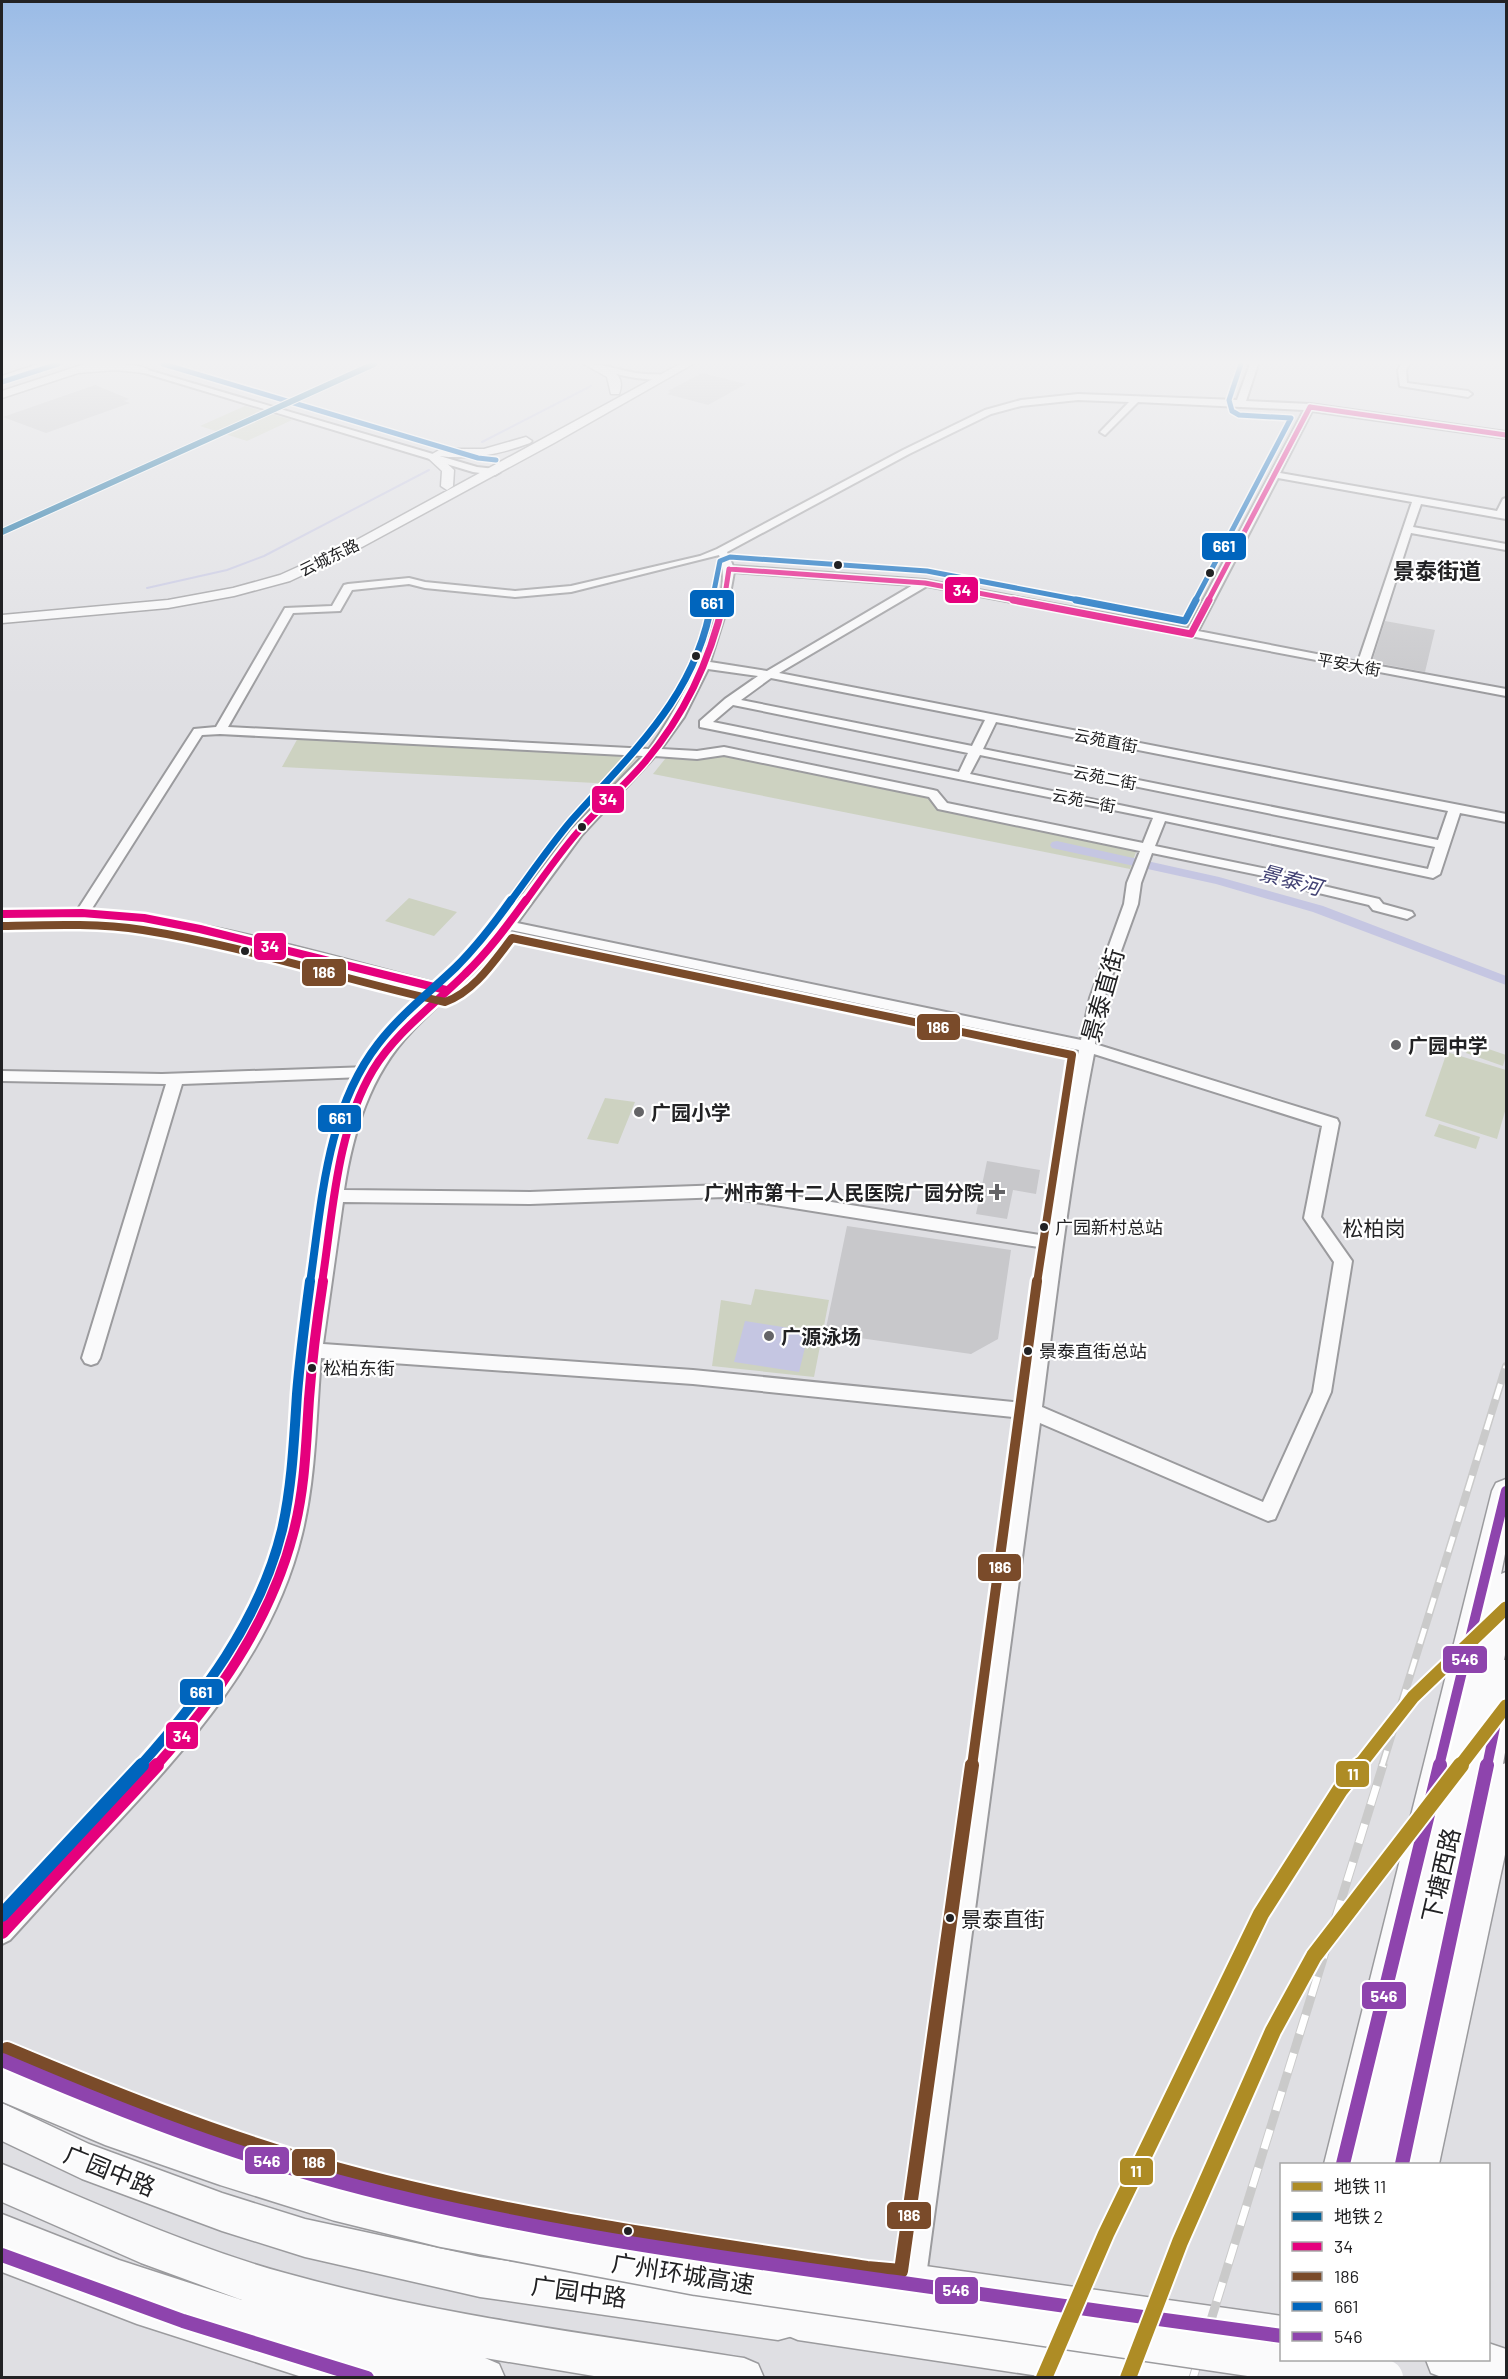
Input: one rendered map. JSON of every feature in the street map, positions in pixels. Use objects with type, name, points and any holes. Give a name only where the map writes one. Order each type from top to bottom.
[{"type":"highway","points":[[1343,2163],[1506,1491]]},
{"type":"highway","name":"下塘西路","points":[[1402,2163],[1500,1672],[1506,1585]]},
{"type":"highway","name":"下塘西路","points":[[1374,2163],[1500,1672]]},
{"type":"highway","points":[[1420,2163],[1506,1778]]},
{"type":"highway","name":"广州环城高速","points":[[2,2082],[111,2128],[226,2168],[338,2203],[443,2229],[697,2277],[1385,2378]]},
{"type":"highway","name":"广园中路","points":[[2,2122],[82,2160],[154,2188],[305,2238],[480,2277],[778,2320]]},
{"type":"highway","points":[[2,2183],[64,2212],[204,2268],[351,2310],[498,2340],[744,2378]]},
{"type":"highway","points":[[2,2233],[179,2301],[272,2329],[394,2360],[485,2378]]},
{"type":"highway","points":[[778,2320],[911,2284],[1280,2336]]},
{"type":"highway","points":[[1326,2378],[1330,2361]]},
{"type":"highway","points":[[1354,2378],[1358,2361]]},
{"type":"main road","points":[[447,486],[448,475]]},
{"type":"main road","name":"云城东路","points":[[2,613],[186,596],[262,579],[300,564],[472,475]]},
{"type":"main road","name":"云城东路","points":[[2,618],[186,601],[264,585],[317,565],[474,475]]},
{"type":"main road","points":[[2,2060],[95,2100],[214,2144],[285,2167],[444,2208],[577,2234],[866,2280],[911,2284]]},
{"type":"main road","points":[[577,2234],[657,2302]]},
{"type":"main road","points":[[2,2255],[146,2311],[265,2349],[369,2378]]},
{"type":"main road","name":"广园中路","points":[[778,2320],[1178,2378]]},
{"type":"main road","points":[[1453,2361],[1490,2365]]},
{"type":"street","points":[[220,730],[289,610],[336,609],[348,587],[409,581],[425,585],[515,594],[571,589],[703,558],[721,551],[861,475]]},
{"type":"street","points":[[1276,475],[1504,516],[1506,501]]},
{"type":"street","points":[[1191,634],[1276,475]]},
{"type":"street","points":[[1362,666],[1417,501]]},
{"type":"street","points":[[1407,529],[1506,547]]},
{"type":"street","points":[[2,1932],[172,1747],[235,1663],[262,1615],[282,1569],[292,1536],[313,1350],[335,1196],[350,1125],[372,1072],[399,1035],[476,963],[578,831],[653,751],[680,714],[705,665],[722,608],[729,569],[726,557],[721,551]]},
{"type":"street","name":"平安大街","points":[[729,569],[925,583],[1506,693]]},
{"type":"street","points":[[729,701],[767,674],[925,583]]},
{"type":"street","name":"云苑直街","points":[[705,665],[767,674],[1506,819]]},
{"type":"street","name":"云苑一街","points":[[729,701],[704,724],[1433,874],[1443,845]]},
{"type":"street","name":"云苑二街","points":[[729,701],[1443,845]]},
{"type":"street","points":[[963,776],[992,718]]},
{"type":"street","points":[[82,913],[198,732],[220,730],[697,755],[724,751],[933,794],[943,806],[1145,858],[1287,877],[1311,887],[1374,902],[1377,907],[1407,915]]},
{"type":"street","points":[[1443,845],[1455,809]]},
{"type":"street","name":"景泰直街","points":[[911,2284],[1054,1243],[1086,1046],[1100,989],[1131,904],[1134,883],[1160,816]]},
{"type":"street","points":[[2,914],[82,913],[144,918],[189,926],[446,990]]},
{"type":"street","points":[[313,1350],[693,1377],[1032,1411],[1268,1513],[1322,1392],[1343,1261],[1312,1218],[1331,1123],[1086,1046],[507,925]]},
{"type":"street","points":[[2,1076],[176,1078],[372,1072]]},
{"type":"street","points":[[91,1358],[176,1078]]},
{"type":"street","points":[[335,1196],[530,1198],[724,1191],[1054,1243]]},
{"type":"green space","points":[[299,736],[641,753],[615,784],[282,767]]},
{"type":"green space","points":[[669,754],[696,757],[735,756],[925,796],[942,807],[1137,849],[1130,869],[653,774]]},
{"type":"green space","points":[[409,898],[457,912],[434,936],[385,921]]},
{"type":"green space","points":[[1471,1043],[1506,1055],[1503,1066],[1466,1053]]},
{"type":"green space","points":[[1447,1052],[1506,1070],[1506,1108],[1497,1139],[1425,1116]]},
{"type":"green space","points":[[605,1098],[635,1102],[618,1144],[587,1139]]},
{"type":"green space","points":[[1439,1124],[1480,1137],[1476,1149],[1434,1136]]},
{"type":"green space","name":"广源泳场","points":[[755,1289],[829,1300],[814,1377],[712,1366],[721,1300],[751,1305]]},
{"type":"water","points":[[745,1321],[809,1331],[799,1372],[734,1362]]},
{"type":"building","points":[[1385,621],[1435,630],[1425,672],[1372,662]]},
{"type":"building","name":"广州市第十二人民医院广园分院","points":[[987,1161],[1040,1170],[1036,1194],[1013,1190],[1007,1219],[976,1214]]},
{"type":"building","points":[[847,1226],[1011,1250],[998,1339],[971,1354],[825,1333]]},
{"type":"waterway","points":[[147,588],[227,570],[264,556],[419,475]]},
{"type":"waterway","name":"景泰河","points":[[1057,845],[1219,881],[1318,909],[1506,981]]},
{"type":"railway","points":[[1382,1766],[1506,1366]]},
{"type":"railway","points":[[1193,2378],[1383,1765]]},
{"type":"metro line","name":"2","points":[[2,532],[128,475]]},
{"type":"metro line","name":"11","points":[[1044,2378],[1106,2234],[1261,1914],[1340,1790],[1413,1697],[1506,1608]]},
{"type":"metro line","name":"11","points":[[1128,2378],[1180,2242],[1273,2031],[1314,1956],[1506,1706]]},
{"type":"transit line","name":"661","points":[[2,1915],[165,1739],[202,1691],[235,1641],[262,1589],[281,1533],[289,1494],[303,1335],[328,1164],[336,1129],[355,1079],[379,1042],[472,950],[569,824],[660,722],[693,665],[709,618],[720,561],[730,557],[927,571],[1185,621],[1261,475]]},
{"type":"transit line","name":"34","points":[[1191,634],[1274,475]]},
{"type":"transit line","name":"34","points":[[729,569],[925,583],[1191,634]]},
{"type":"transit line","name":"34","points":[[2,1932],[172,1748],[211,1699],[246,1647],[274,1592],[293,1535],[303,1475],[315,1337],[337,1185],[344,1145],[364,1088],[384,1054],[409,1026],[478,961],[576,834],[643,764],[676,721],[690,697],[711,648],[719,623],[729,569]]},
{"type":"transit line","name":"34","points":[[2,914],[82,913],[144,918],[200,929],[446,990]]},
{"type":"transit line","name":"186","points":[[2,926],[91,925],[143,930],[219,945],[370,985],[445,1002],[472,985],[512,938],[1072,1055],[1044,1225],[998,1580],[901,2271],[867,2268],[678,2239],[552,2217],[364,2176],[273,2150],[183,2119],[7,2049]]},
{"type":"transit line","name":"546","points":[[1343,2163],[1506,1491]]},
{"type":"transit line","name":"546","points":[[1402,2163],[1498,1713]]},
{"type":"transit line","name":"546","points":[[2,2060],[198,2138],[318,2176],[461,2211],[677,2251],[1280,2336]]},
{"type":"transit line","name":"546","points":[[2,2255],[92,2290],[183,2321],[367,2378]]},
{"type":"place","name":"广园中学","points":[[1396,1045]]},
{"type":"place","name":"广园小学","points":[[639,1112]]},
{"type":"place","name":"广州市第十二人民医院广园分院","points":[[997,1192]]},
{"type":"place","name":"广园新村总站","points":[[1044,1227]]},
{"type":"place","name":"广源泳场","points":[[769,1336]]},
{"type":"place","name":"景泰直街总站","points":[[1028,1351]]},
{"type":"place","name":"松柏东街","points":[[312,1368]]},
{"type":"place","name":"景泰直街","points":[[950,1918]]},
{"type":"district","name":"景泰街道","points":[[1437,570]]},
{"type":"district","name":"松柏岗","points":[[1374,1227]]}]
